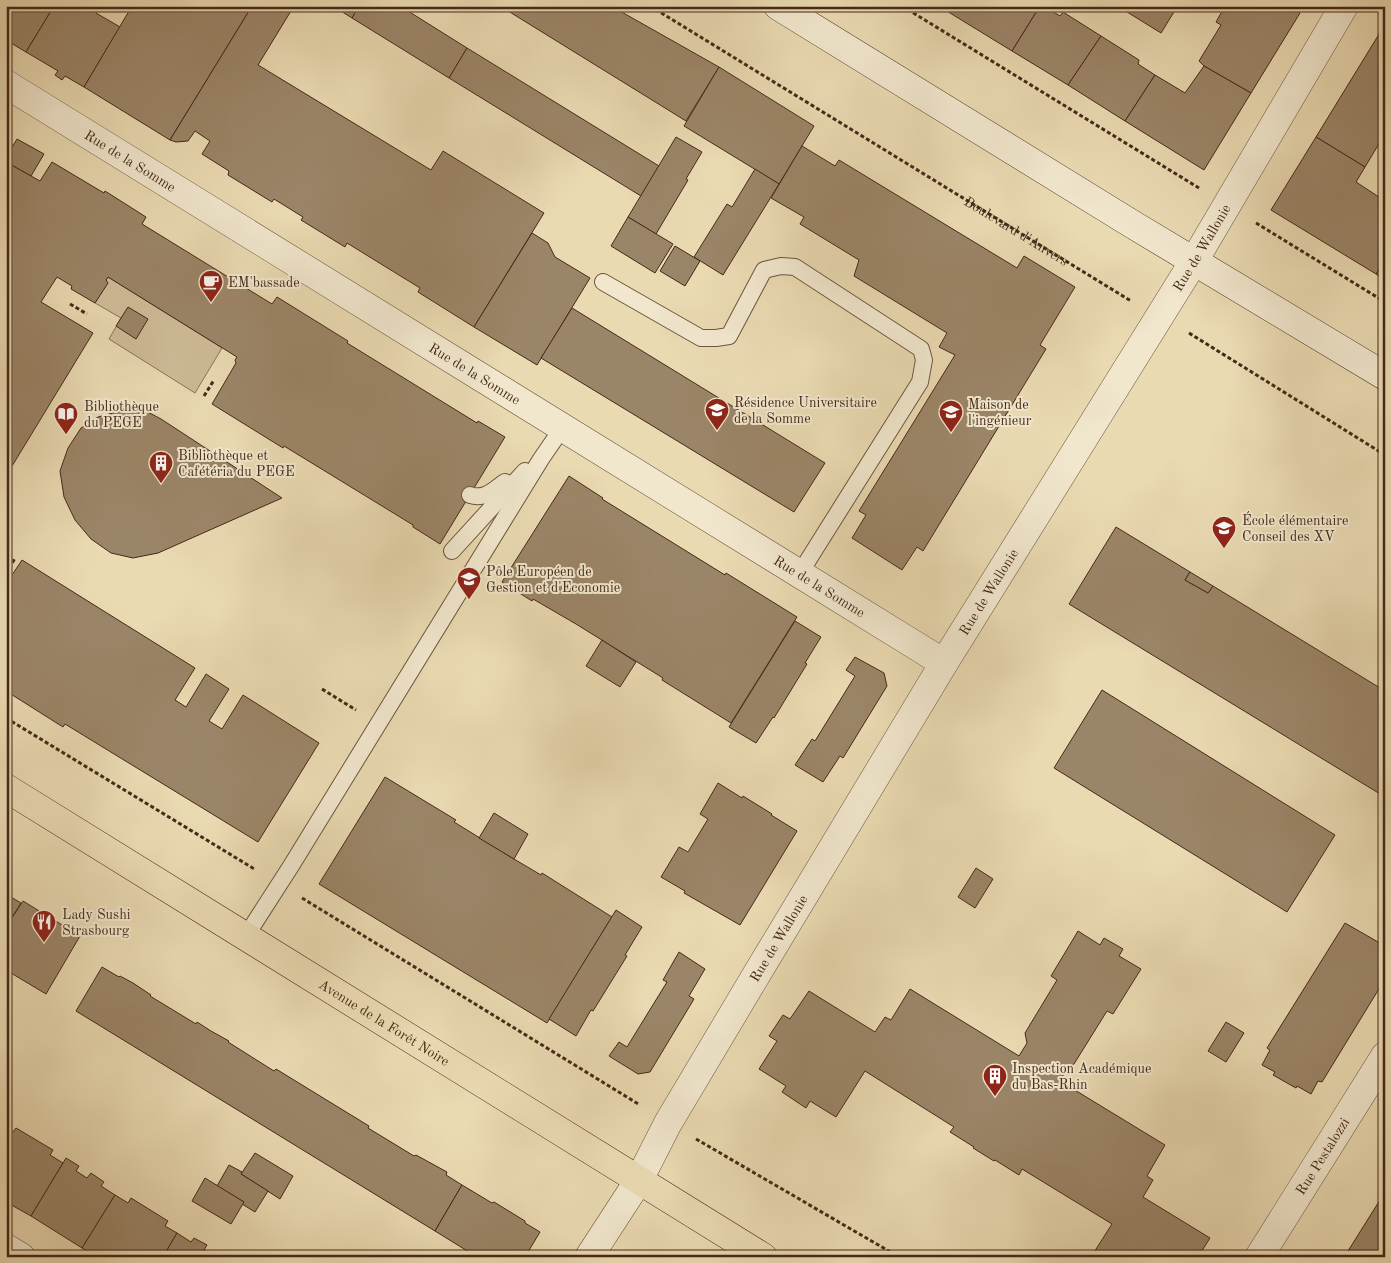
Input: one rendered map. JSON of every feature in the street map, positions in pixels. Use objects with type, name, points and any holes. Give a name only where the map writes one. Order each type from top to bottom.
[{"type":"main road","name":"Avenue de la Forêt Noire","points":[[6,788],[763,1257]]},
{"type":"street","points":[[778,6],[1385,376]]},
{"type":"street","name":"Rue de Wallonie","points":[[589,1257],[639,1180],[668,1123],[944,663],[1194,261],[1344,6]]},
{"type":"street","name":"Rue de la Somme","points":[[6,84],[944,663]]},
{"type":"street","name":"Rue Pestalozzi","points":[[1259,1257],[1385,1056]]},
{"type":"street","points":[[6,1248],[21,1257]]},
{"type":"lane","points":[[603,282],[701,338],[716,338],[729,336],[764,270],[781,266],[795,267],[921,349],[924,360],[920,382],[800,573]]},
{"type":"lane","points":[[246,936],[280,885],[541,459],[563,427]]},
{"type":"lane","points":[[452,551],[523,473],[541,459]]},
{"type":"lane","points":[[470,495],[476,497],[485,496],[494,491],[503,482],[523,473]]},
{"type":"path","name":"Boulevard d'Anvers","points":[[650,6],[1159,318],[1193,335],[1385,455]]},
{"type":"path","points":[[902,6],[1200,188]]},
{"type":"path","points":[[1256,223],[1385,302]]},
{"type":"path","points":[[70,304],[88,314]]},
{"type":"path","points":[[204,396],[214,380]]},
{"type":"path","points":[[6,574],[16,558]]},
{"type":"path","points":[[322,689],[357,710]]},
{"type":"path","points":[[6,718],[668,1123],[899,1257]]},
{"type":"shaded area","points":[[108,277],[222,348],[195,393],[109,339],[121,318],[95,303],[107,284],[106,280]]},
{"type":"building","points":[[6,6],[54,6],[26,52],[6,40]]},
{"type":"building","points":[[54,6],[100,6],[96,13],[120,27],[84,87],[65,76],[62,80],[55,75],[58,71],[26,52]]},
{"type":"building","points":[[132,6],[252,6],[170,140],[84,87]]},
{"type":"building","points":[[252,6],[294,6],[258,65],[431,170],[443,151],[544,213],[474,327],[418,292],[420,288],[347,243],[345,247],[301,220],[303,217],[274,199],[272,202],[228,175],[229,171],[202,154],[210,141],[195,131],[188,141],[176,142],[170,140]]},
{"type":"building","points":[[333,6],[359,6],[352,18]]},
{"type":"building","points":[[359,6],[400,6],[467,48],[449,78],[352,18]]},
{"type":"building","points":[[500,6],[611,6],[719,67],[686,121]]},
{"type":"building","points":[[939,6],[954,6],[950,13]]},
{"type":"building","points":[[954,6],[1040,6],[1012,51],[950,13]]},
{"type":"building","points":[[1040,6],[1044,6],[1060,16],[1063,12],[1101,36],[1068,85],[1012,51]]},
{"type":"building","points":[[1119,6],[1176,6],[1177,7],[1161,33]]},
{"type":"building","points":[[1225,6],[1290,6],[1300,13],[1251,93],[1204,66],[1199,61],[1221,25],[1216,22]]},
{"type":"building","points":[[1384,26],[1385,145],[1380,142],[1365,167],[1316,137]]},
{"type":"building","points":[[1101,36],[1139,60],[1138,64],[1155,75],[1125,121],[1068,85]]},
{"type":"building","points":[[467,48],[659,166],[641,196],[449,78]]},
{"type":"building","points":[[1204,66],[1251,93],[1204,170],[1125,121],[1155,75],[1185,93]]},
{"type":"building","points":[[719,67],[814,126],[779,184],[684,126]]},
{"type":"building","points":[[676,137],[702,152],[656,234],[628,217]]},
{"type":"building","points":[[1316,137],[1365,167],[1356,182],[1385,201],[1385,261],[1376,274],[1271,210]]},
{"type":"building","points":[[17,139],[44,154],[31,176],[6,162],[6,157]]},
{"type":"building","name":"Maison de l'ingénieur","points":[[802,146],[835,166],[839,160],[1017,268],[1024,256],[1075,287],[1040,345],[1046,349],[923,551],[917,547],[902,570],[852,538],[866,515],[859,511],[955,355],[939,347],[947,333],[854,276],[859,260],[800,224],[804,217],[771,198]]},
{"type":"building","points":[[6,162],[40,181],[52,162],[104,193],[105,191],[146,217],[142,224],[272,304],[277,297],[348,341],[347,343],[477,423],[478,421],[505,437],[440,544],[413,527],[413,525],[212,404],[236,363],[237,357],[108,277],[106,280],[108,283],[95,303],[71,289],[72,286],[57,277],[41,302],[93,333],[6,476]]},
{"type":"building","points":[[755,169],[779,184],[723,275],[694,257],[727,204],[732,207]]},
{"type":"building","points":[[628,217],[673,244],[655,273],[611,246]]},
{"type":"building","points":[[532,233],[548,243],[555,257],[590,278],[537,365],[474,327]]},
{"type":"building","points":[[675,246],[700,261],[685,286],[660,271]]},
{"type":"building","points":[[1385,261],[1385,280],[1376,274]]},
{"type":"building","points":[[128,307],[148,319],[136,339],[116,326]]},
{"type":"building","name":"Résidence Universitaire de la Somme","points":[[572,308],[825,463],[794,512],[541,358]]},
{"type":"building","name":"Bibliothèque et Cafétéria du PEGE","points":[[144,410],[161,419],[282,498],[158,553],[133,558],[111,553],[91,539],[75,520],[64,497],[60,471],[68,448],[81,428],[98,417],[120,411]]},
{"type":"building","points":[[569,476],[602,499],[797,617],[731,723],[576,624],[533,599],[532,601],[502,582]]},
{"type":"building","points":[[1116,527],[1190,572],[1185,580],[1208,593],[1213,586],[1385,691],[1385,797],[1069,604]]},
{"type":"building","points":[[6,550],[12,553],[6,563]]},
{"type":"building","points":[[22,560],[195,668],[175,700],[186,707],[206,674],[229,689],[209,721],[222,729],[243,695],[319,743],[258,842],[65,724],[63,727],[6,691],[6,584]]},
{"type":"building","points":[[1190,572],[1213,586],[1208,593],[1185,580]]},
{"type":"building","points":[[795,621],[821,637],[774,718],[756,743],[729,727]]},
{"type":"building","points":[[602,640],[636,662],[620,687],[586,666]]},
{"type":"building","points":[[855,657],[884,673],[887,686],[843,758],[840,756],[823,782],[795,765],[812,739],[815,741],[855,676],[846,670]]},
{"type":"building","points":[[1102,690],[1335,835],[1287,912],[1054,768]]},
{"type":"building","points":[[385,777],[456,820],[454,822],[541,875],[542,873],[612,917],[547,1023],[319,884]]},
{"type":"building","points":[[718,783],[742,798],[743,796],[797,831],[740,925],[684,893],[685,891],[661,877],[679,847],[688,852],[708,819],[700,814]]},
{"type":"building","points":[[494,813],[528,834],[514,859],[479,838]]},
{"type":"building","points":[[976,868],[993,879],[975,908],[958,897]]},
{"type":"building","points":[[6,894],[21,903],[6,927]]},
{"type":"building","points":[[23,901],[80,936],[46,994],[6,970],[6,927]]},
{"type":"building","points":[[616,910],[642,927],[625,955],[627,956],[576,1036],[549,1019]]},
{"type":"building","points":[[1345,923],[1385,946],[1385,979],[1322,1082],[1318,1081],[1311,1094],[1273,1075],[1275,1072],[1262,1065],[1270,1050],[1267,1048]]},
{"type":"building","name":"Inspection Académique du Bas-Rhin","points":[[1078,931],[1100,945],[1104,938],[1123,949],[1119,956],[1141,969],[1113,1014],[1107,1011],[1074,1064],[1067,1068],[1060,1081],[1165,1145],[1147,1176],[1153,1180],[1143,1197],[1210,1238],[1198,1257],[1091,1257],[1112,1224],[1022,1169],[1019,1175],[973,1148],[950,1132],[954,1127],[865,1071],[836,1117],[810,1101],[806,1108],[782,1092],[786,1086],[759,1069],[777,1041],[769,1036],[783,1015],[790,1019],[809,991],[875,1032],[885,1017],[891,1020],[910,989],[1019,1056],[1027,1043],[1025,1033],[1057,980],[1051,976]]},
{"type":"building","points":[[679,952],[705,969],[689,996],[694,999],[650,1072],[638,1074],[609,1056],[619,1042],[627,1047],[667,982],[663,980]]},
{"type":"building","points":[[102,967],[133,983],[150,996],[196,1024],[197,1022],[229,1041],[274,1071],[276,1069],[414,1156],[416,1155],[447,1172],[446,1175],[462,1185],[435,1231],[76,1011]]},
{"type":"building","points":[[1226,1022],[1244,1033],[1226,1062],[1208,1051]]},
{"type":"building","points":[[6,1128],[13,1132],[16,1128],[53,1150],[50,1155],[63,1163],[31,1216],[6,1202]]},
{"type":"building","points":[[255,1153],[293,1176],[280,1199],[241,1174]]},
{"type":"building","points":[[66,1158],[79,1166],[76,1171],[87,1178],[91,1173],[104,1182],[101,1186],[115,1195],[82,1248],[31,1216]]},
{"type":"building","points":[[229,1165],[268,1191],[255,1212],[242,1204],[244,1202],[217,1186]]},
{"type":"building","points":[[205,1178],[244,1202],[231,1224],[192,1201]]},
{"type":"building","points":[[462,1185],[492,1203],[494,1202],[540,1232],[525,1257],[477,1257],[435,1231]]},
{"type":"building","points":[[1385,1192],[1385,1257],[1344,1257],[1348,1251]]},
{"type":"building","points":[[115,1195],[128,1203],[131,1198],[168,1221],[165,1226],[177,1233],[163,1257],[97,1257],[82,1248]]},
{"type":"building","points":[[177,1233],[191,1242],[194,1238],[207,1245],[204,1250],[216,1257],[163,1257]]},
{"type":"building","points":[[219,1252],[227,1257],[216,1257]]},
{"type":"place","name":"EM'bassade","points":[[211,303]]},
{"type":"place","name":"Résidence Universitaire de la Somme","points":[[717,431]]},
{"type":"place","name":"Maison de l'ingénieur","points":[[951,433]]},
{"type":"place","name":"Bibliothèque du PEGE","points":[[66,435]]},
{"type":"place","name":"Bibliothèque et Cafétéria du PEGE","points":[[161,484]]},
{"type":"place","name":"École élémentaire Conseil des XV","points":[[1224,549]]},
{"type":"place","name":"Pôle Européen de Gestion et d'Economie","points":[[469,600]]},
{"type":"place","name":"Lady Sushi Strasbourg","points":[[44,943]]},
{"type":"place","name":"Inspection Académique du Bas-Rhin","points":[[995,1097]]}]
